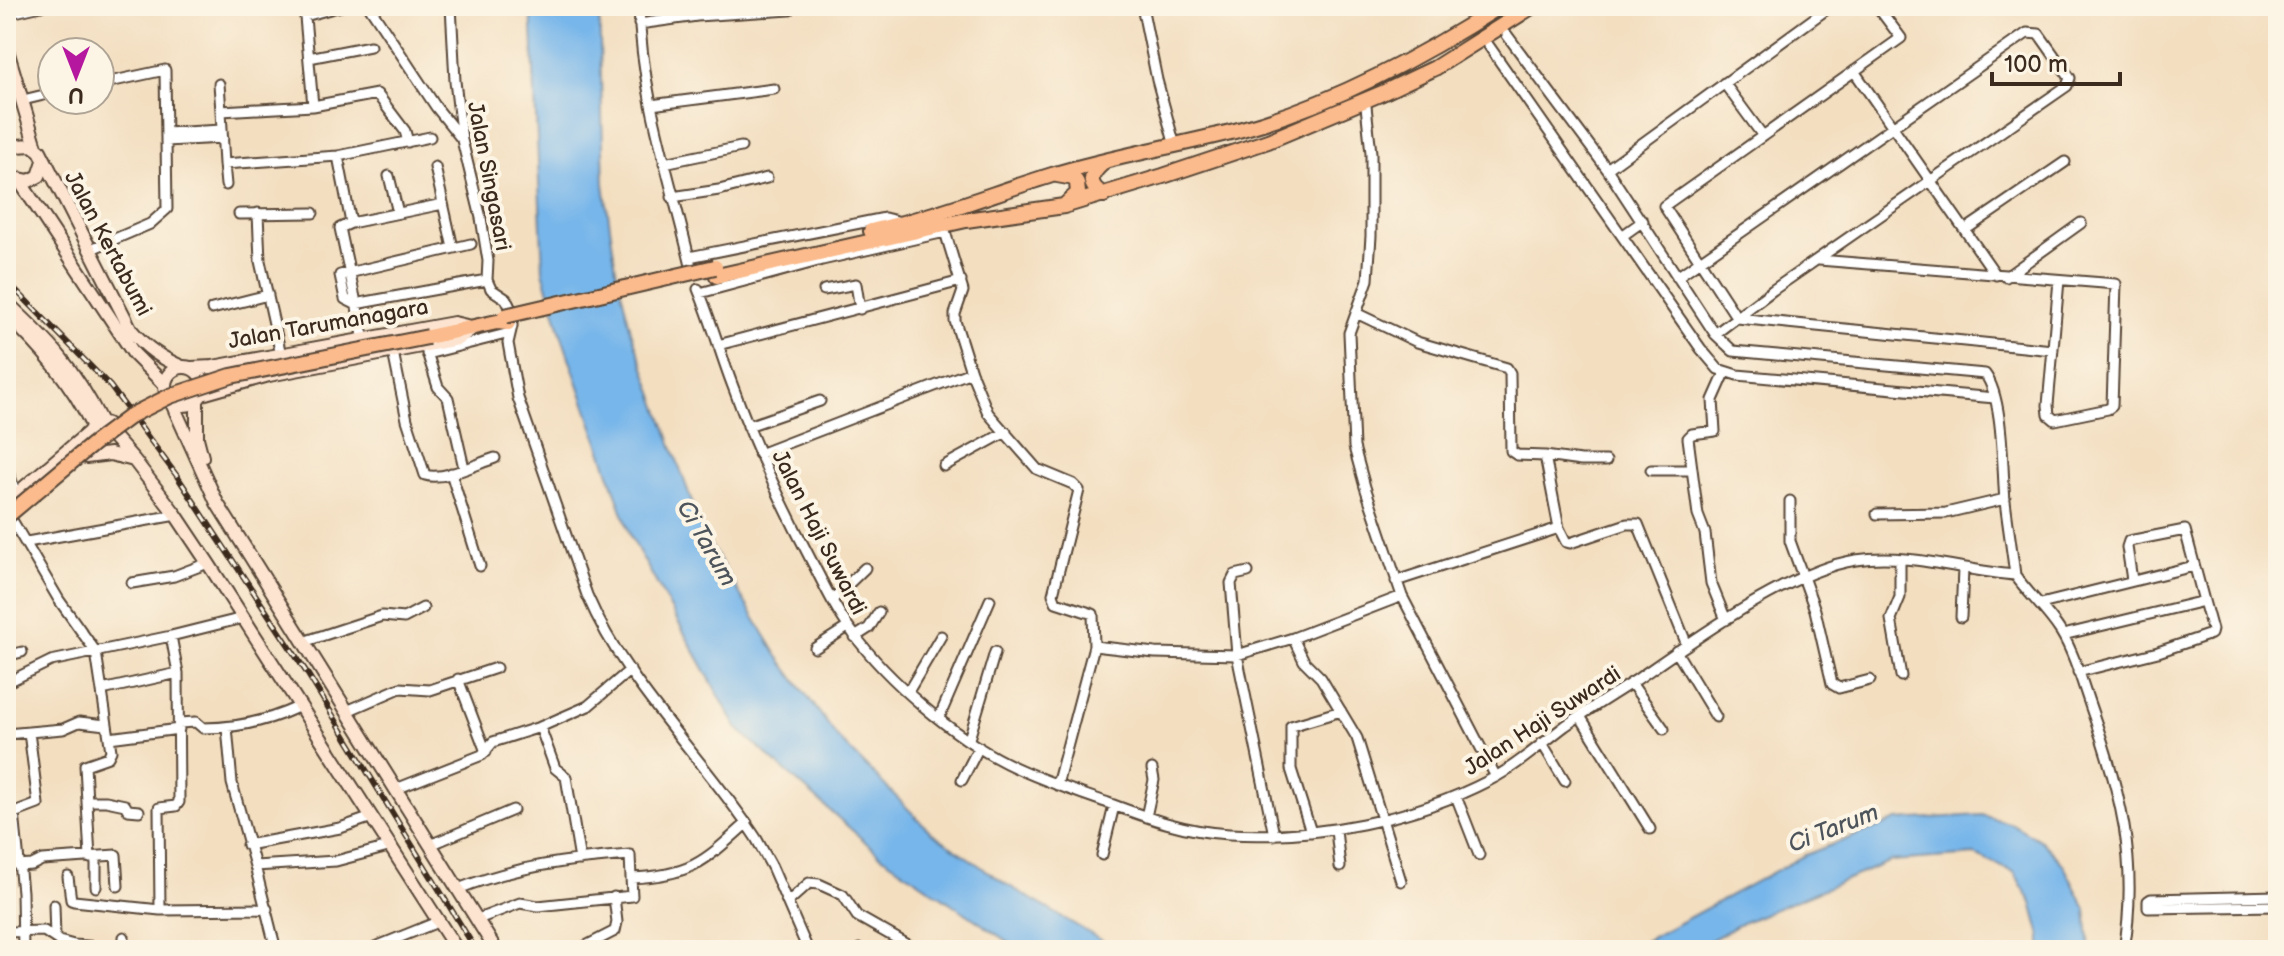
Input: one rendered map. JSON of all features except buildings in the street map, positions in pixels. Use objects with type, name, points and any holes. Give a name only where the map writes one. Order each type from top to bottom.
[{"type":"main road","points":[[716,272],[907,223],[1053,175],[1251,126],[1359,85],[1422,54],[1500,6]]},
{"type":"main road","points":[[716,272],[944,229],[981,217],[1064,206],[1104,195],[1268,141],[1380,94],[1435,68],[1533,6]]},
{"type":"main road","points":[[6,47],[36,147],[44,161],[39,176],[29,181],[11,175],[7,158],[9,149],[21,144],[36,147]]},
{"type":"main road","name":"Jalan Kertabumi","points":[[44,161],[131,330],[160,357],[186,367]]},
{"type":"main road","points":[[1103,162],[1094,170],[1091,182],[1093,188],[1104,195]]},
{"type":"main road","name":"Jalan Kertabumi","points":[[11,175],[134,354],[165,385]]},
{"type":"main road","points":[[1053,175],[1074,178],[1077,183],[1078,193],[1064,206]]},
{"type":"main road","name":"Jalan Tarumanagara","points":[[186,367],[281,355],[454,323],[473,327],[506,327],[716,272]]},
{"type":"main road","points":[[6,302],[71,367],[94,426],[91,440],[106,439],[134,460],[176,515],[457,950]]},
{"type":"main road","points":[[6,314],[35,341],[64,376],[94,426]]},
{"type":"main road","name":"Jalan Tarumanagara","points":[[199,398],[249,380],[427,346],[473,327]]},
{"type":"main road","points":[[8,521],[103,436],[132,415],[170,396],[231,376],[427,346]]},
{"type":"main road","points":[[243,361],[243,374],[249,380]]},
{"type":"main road","points":[[202,465],[197,438],[199,398],[204,385],[201,377],[186,367],[170,373],[165,385],[166,394],[225,513],[496,950]]},
{"type":"main road","points":[[171,401],[184,405],[199,398]]},
{"type":"main road","points":[[8,521],[106,439],[108,426],[94,426],[11,498]]},
{"type":"main road","points":[[86,457],[110,454],[134,460]]},
{"type":"street","points":[[6,14],[41,6]]},
{"type":"street","points":[[313,106],[304,11],[341,6]]},
{"type":"street","points":[[369,6],[436,107],[462,140]]},
{"type":"street","name":"Jalan Singasari","points":[[451,6],[462,140],[479,205],[488,261],[487,280],[491,289],[510,305],[513,318],[506,327],[513,380],[528,432],[577,569],[597,618],[630,670],[766,852],[808,950]]},
{"type":"street","points":[[639,6],[651,105],[690,261],[885,218],[907,223]]},
{"type":"street","points":[[1142,6],[1175,146]]},
{"type":"street","points":[[1607,169],[1831,6]]},
{"type":"street","points":[[1737,318],[1664,206],[1901,38],[1877,6]]},
{"type":"street","points":[[639,24],[697,16],[790,10]]},
{"type":"street","points":[[1677,277],[2027,33],[2032,31],[2039,34],[2056,55],[2070,78],[2067,86],[1715,334]]},
{"type":"street","points":[[1507,35],[1607,169],[1715,334],[1733,351],[1976,372],[1985,374],[1991,381],[2015,575],[2063,635],[2116,778],[2126,829],[2130,908],[2124,950]]},
{"type":"street","points":[[309,58],[370,46]]},
{"type":"street","points":[[1489,46],[1701,349],[1725,373],[1995,398]]},
{"type":"street","points":[[89,250],[150,224],[165,213],[168,192],[165,70],[116,81]]},
{"type":"street","points":[[1854,71],[1965,230],[2001,276]]},
{"type":"street","points":[[1724,83],[1763,136]]},
{"type":"street","points":[[219,84],[226,185]]},
{"type":"street","points":[[651,105],[774,89]]},
{"type":"street","points":[[221,111],[313,106],[377,94],[405,131],[408,142]]},
{"type":"street","points":[[23,100],[36,97]]},
{"type":"street","points":[[1366,106],[1371,153],[1370,262],[1364,292],[1349,333],[1354,447],[1402,596],[1496,777]]},
{"type":"street","points":[[166,137],[222,134]]},
{"type":"street","points":[[224,164],[338,156],[430,137]]},
{"type":"street","points":[[664,163],[741,147]]},
{"type":"street","points":[[338,156],[351,223]]},
{"type":"street","points":[[1965,230],[2065,162]]},
{"type":"street","points":[[435,167],[453,248]]},
{"type":"street","points":[[389,176],[398,213]]},
{"type":"street","points":[[672,197],[767,178]]},
{"type":"street","points":[[349,272],[340,228],[443,204]]},
{"type":"street","points":[[258,213],[260,261],[281,355]]},
{"type":"street","points":[[239,214],[313,213]]},
{"type":"street","points":[[1622,236],[1643,221]]},
{"type":"street","points":[[2001,276],[2081,223]]},
{"type":"street","points":[[944,229],[963,295],[955,317],[985,407],[1037,469],[1073,484],[1079,490],[1054,598],[1061,604],[1093,614],[1094,646],[1057,785]]},
{"type":"street","name":"Jalan Haji Suwardi","points":[[944,229],[699,291],[759,454],[832,600],[855,637],[908,692],[979,747],[1005,763],[1057,785],[1146,817],[1216,833],[1274,835],[1336,830],[1381,818],[1456,796],[1496,777],[1676,651],[1803,577],[1854,560],[1900,559],[2015,575]]},
{"type":"street","points":[[471,244],[340,275],[345,299],[355,304],[487,280]]},
{"type":"street","points":[[1819,260],[2116,284],[2111,408],[2052,419],[2048,405],[2059,280]]},
{"type":"street","points":[[718,345],[961,281]]},
{"type":"street","points":[[824,290],[856,284],[860,309]]},
{"type":"street","points":[[212,309],[268,295]]},
{"type":"street","points":[[355,304],[364,340]]},
{"type":"street","points":[[1356,313],[1417,342],[1507,368],[1510,373],[1511,451],[1517,455],[1606,461]]},
{"type":"street","points":[[1737,318],[2053,350]]},
{"type":"street","points":[[464,468],[448,398],[438,387],[427,346],[506,327]]},
{"type":"street","points":[[393,352],[407,420],[425,475],[432,477],[451,473],[495,458]]},
{"type":"street","points":[[759,454],[971,372]]},
{"type":"street","points":[[1725,373],[1713,400],[1715,431],[1692,434],[1688,438],[1711,583],[1726,620]]},
{"type":"street","points":[[748,426],[820,401]]},
{"type":"street","points":[[944,466],[1006,432]]},
{"type":"street","points":[[1545,456],[1559,528],[1566,542],[1627,524],[1638,524],[1687,645]]},
{"type":"street","points":[[6,465],[11,498]]},
{"type":"street","points":[[1651,470],[1691,470]]},
{"type":"street","points":[[451,473],[480,566]]},
{"type":"street","points":[[1877,514],[1946,513],[2005,499]]},
{"type":"street","points":[[1790,501],[1790,541],[1818,619],[1824,657],[1834,688],[1870,680]]},
{"type":"street","points":[[27,542],[176,515]]},
{"type":"street","points":[[8,521],[27,542],[59,600],[96,652],[110,754],[85,765],[96,887]]},
{"type":"street","points":[[1396,581],[1559,528]]},
{"type":"street","points":[[2078,672],[2158,652],[2211,634],[2185,530],[2133,539],[2127,547],[2132,580]]},
{"type":"street","points":[[1900,559],[1900,597],[1891,619],[1901,676]]},
{"type":"street","points":[[132,583],[174,576],[208,563]]},
{"type":"street","points":[[2041,604],[2194,566]]},
{"type":"street","points":[[832,600],[865,568]]},
{"type":"street","points":[[1961,617],[1963,569]]},
{"type":"street","points":[[1248,572],[1235,575],[1231,583],[1237,655],[1274,835]]},
{"type":"street","points":[[1094,646],[1155,653],[1237,655],[1293,638],[1402,596]]},
{"type":"street","points":[[939,718],[990,600]]},
{"type":"street","points":[[2063,635],[2204,601]]},
{"type":"street","points":[[303,642],[382,616],[404,618],[423,608]]},
{"type":"street","points":[[855,637],[869,628],[879,612]]},
{"type":"street","points":[[6,683],[51,661],[243,618]]},
{"type":"street","points":[[815,648],[848,627]]},
{"type":"street","points":[[160,910],[158,811],[161,806],[178,805],[178,673],[171,636]]},
{"type":"street","points":[[908,692],[941,636]]},
{"type":"street","points":[[1293,638],[1304,661],[1321,678],[1357,738],[1401,881]]},
{"type":"street","points":[[1676,651],[1716,717]]},
{"type":"street","points":[[6,656],[22,652]]},
{"type":"street","points":[[969,739],[995,652]]},
{"type":"street","points":[[347,711],[400,688],[430,690],[496,668]]},
{"type":"street","points":[[396,789],[486,752],[493,742],[540,727],[588,706],[630,670]]},
{"type":"street","points":[[102,690],[178,673]]},
{"type":"street","points":[[458,679],[486,752]]},
{"type":"street","points":[[1631,683],[1664,729]]},
{"type":"street","points":[[109,738],[196,722],[203,728],[227,727],[275,718],[298,707]]},
{"type":"street","points":[[1311,832],[1291,769],[1291,726],[1341,711]]},
{"type":"street","points":[[1580,716],[1650,829]]},
{"type":"street","points":[[6,734],[63,729],[76,722],[106,725]]},
{"type":"street","points":[[227,727],[232,783],[276,950]]},
{"type":"street","points":[[540,727],[555,768],[566,777],[580,860]]},
{"type":"street","points":[[23,950],[22,892],[10,814],[38,804],[29,732]]},
{"type":"street","points":[[1542,743],[1565,781]]},
{"type":"street","points":[[962,780],[979,747]]},
{"type":"street","points":[[1146,817],[1154,780],[1152,769]]},
{"type":"street","points":[[1456,796],[1479,855]]},
{"type":"street","points":[[87,801],[115,802],[125,805],[128,810],[139,811]]},
{"type":"street","points":[[1102,855],[1114,806]]},
{"type":"street","points":[[430,845],[513,810]]},
{"type":"street","points":[[247,845],[340,828],[372,817]]},
{"type":"street","points":[[631,878],[663,875],[699,864],[747,823]]},
{"type":"street","points":[[1336,830],[1340,867]]},
{"type":"street","points":[[255,866],[336,861],[392,846]]},
{"type":"street","points":[[458,889],[517,869],[630,855],[632,896],[538,906],[520,903],[478,919]]},
{"type":"street","points":[[18,866],[32,865],[42,860],[117,856],[118,886]]},
{"type":"street","points":[[68,877],[71,900],[74,901],[160,910],[267,909]]},
{"type":"street","points":[[788,902],[809,883],[819,884],[846,897],[861,919],[917,950]]},
{"type":"street","points":[[2278,896],[2151,899],[2148,908],[2278,906]]},
{"type":"street","points":[[578,950],[615,931],[614,897]]},
{"type":"street","points":[[54,905],[55,938]]},
{"type":"street","points":[[368,950],[440,921]]},
{"type":"street","points":[[6,932],[44,931],[67,943],[124,950],[124,937]]},
{"type":"water","name":"Ci Tarum","points":[[531,6],[599,6],[604,184],[616,269],[631,331],[703,533],[777,655],[838,738],[931,832],[1006,884],[1118,950],[1020,950],[880,855],[737,728],[631,537],[561,334],[543,271]]},
{"type":"water","points":[[1982,815],[2012,824],[2041,841],[2063,864],[2086,909],[2090,950],[2041,950],[2041,936],[2032,903],[2014,872],[1975,855],[1891,861],[1744,922],[1693,950],[1629,950],[1805,855],[1897,820]]},
{"type":"railway","points":[[6,280],[110,386],[177,476],[307,673],[476,950]]}]
